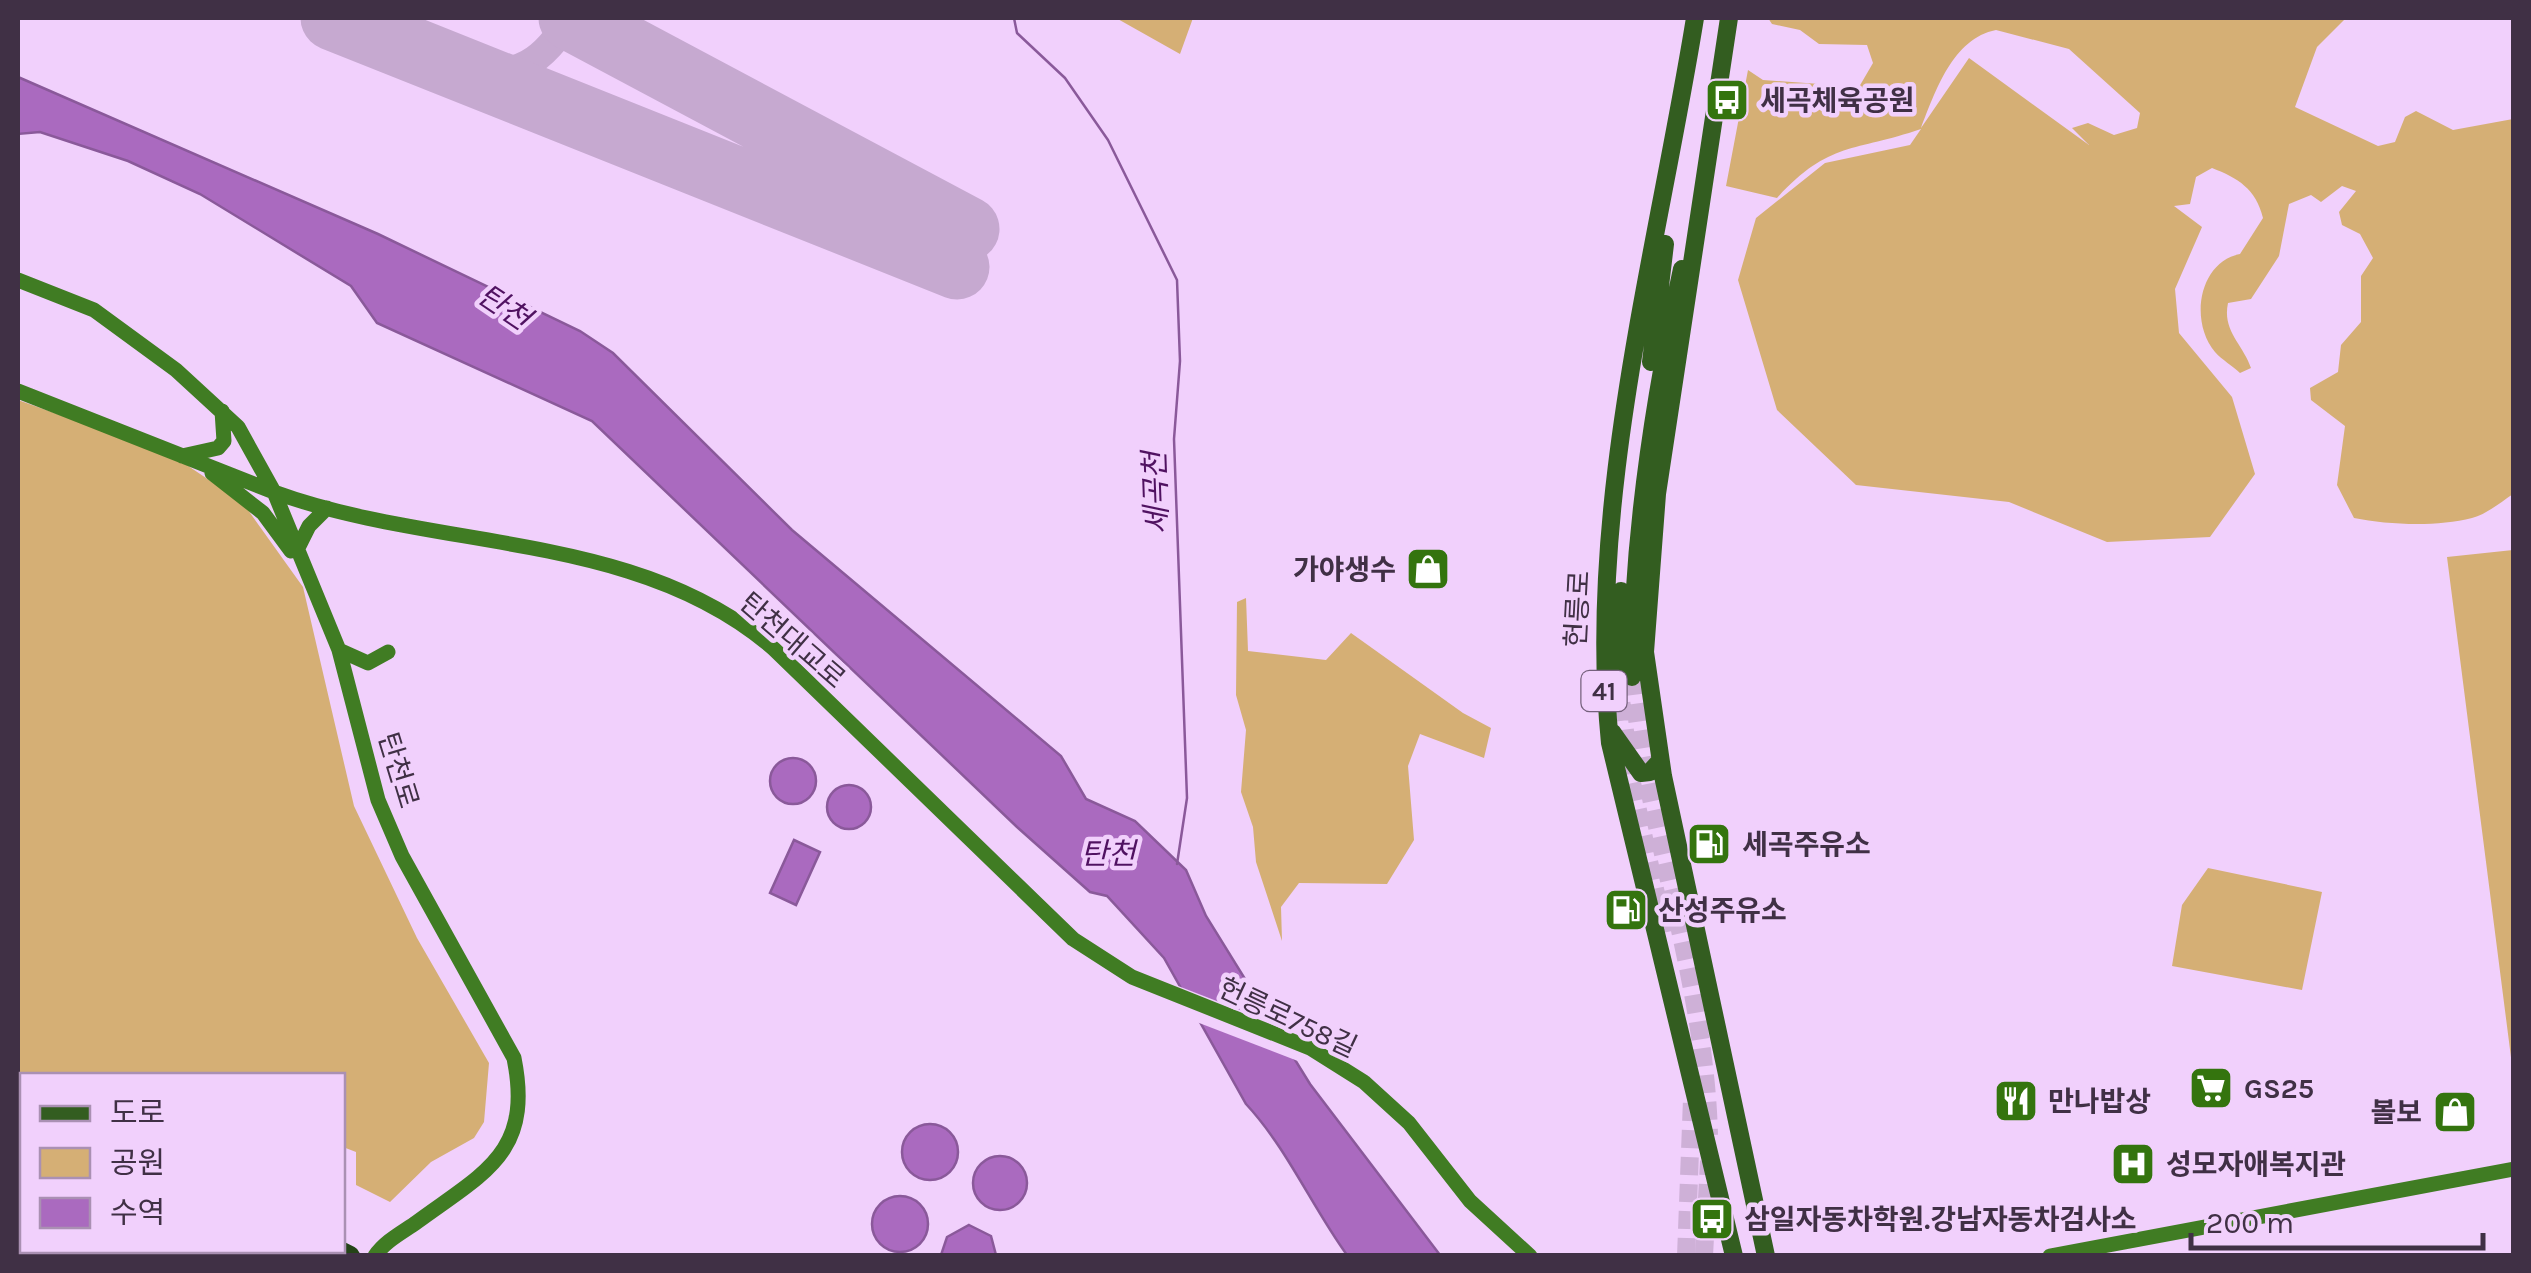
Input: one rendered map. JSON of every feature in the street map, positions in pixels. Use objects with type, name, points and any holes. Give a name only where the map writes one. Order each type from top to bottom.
[{"type":"main road","name":"헌릉로","points":[[1695,18],[1676,144],[1641,308],[1608,547],[1602,670],[1608,728],[1734,1256]]},
{"type":"main road","name":"41","points":[[1729,18],[1648,576],[1645,652],[1660,761],[1766,1256]]},
{"type":"main road","points":[[1676,144],[1625,546],[1625,676],[1637,546],[1666,344],[1711,137]]},
{"type":"main road","name":"탄천로","points":[[18,280],[66,297],[116,323],[238,427],[274,492],[339,650],[378,800],[402,856],[514,1058],[521,1094],[514,1130],[497,1163],[375,1256]]},
{"type":"main road","points":[[18,391],[274,492]]},
{"type":"main road","points":[[180,456],[218,448],[226,428],[222,412]]},
{"type":"main road","points":[[205,467],[262,513],[311,581]]},
{"type":"main road","name":"탄천대교로","points":[[274,492],[344,512],[648,575],[703,599],[774,649],[1032,904],[1072,939],[1132,977]]},
{"type":"main road","points":[[298,548],[309,526],[327,508]]},
{"type":"main road","points":[[339,650],[368,663],[388,652]]},
{"type":"main road","points":[[1608,728],[1634,769],[1650,772],[1660,761]]},
{"type":"main road","name":"헌릉로758길","points":[[1132,977],[1310,1048],[1364,1082],[1394,1107],[1470,1201],[1530,1256]]},
{"type":"main road","points":[[2050,1256],[2514,1169]]},
{"type":"green space","points":[[1116,18],[1193,18],[1180,54]]},
{"type":"green space","points":[[1768,18],[2346,18],[2317,47],[2295,107],[2378,146],[2395,142],[2405,117],[2416,111],[2453,130],[2513,119],[2513,494],[2483,514],[2458,521],[2413,524],[2354,518],[2337,485],[2345,426],[2311,400],[2310,388],[2338,372],[2341,345],[2361,322],[2361,276],[2373,258],[2360,234],[2342,225],[2339,212],[2356,191],[2342,186],[2321,202],[2311,195],[2289,204],[2279,256],[2251,299],[2228,303],[2228,322],[2251,368],[2240,373],[2218,355],[2207,339],[2202,325],[2202,294],[2215,268],[2240,254],[2263,218],[2256,199],[2245,186],[2212,168],[2196,177],[2190,204],[2174,206],[2202,227],[2175,289],[2179,333],[2232,397],[2255,474],[2210,537],[2107,542],[2009,502],[1856,485],[1777,410],[1738,280],[1756,218],[1825,163],[1910,145],[1921,129],[1828,157],[1812,166],[1777,198],[1726,186],[1748,70],[1763,80],[1820,84],[1820,92],[1845,111],[1873,63],[1867,45],[1819,44],[1800,30],[1772,24]],"holes":[[[1996,30],[2069,49],[2140,113],[2137,128],[2114,135],[2088,123],[2072,128],[2089,145],[1969,58],[1921,128],[1948,68],[1981,35]]]},
{"type":"green space","points":[[18,400],[172,455],[243,503],[303,587],[354,806],[417,938],[489,1063],[484,1122],[474,1138],[431,1162],[390,1202],[356,1185],[356,1152],[345,1148],[345,1073],[20,1073],[18,1110]]},
{"type":"green space","points":[[2513,550],[2514,1073],[2447,557]]},
{"type":"green space","points":[[1246,598],[1248,651],[1326,660],[1351,633],[1463,713],[1491,728],[1484,758],[1420,734],[1408,766],[1414,840],[1387,884],[1299,883],[1281,907],[1282,941],[1256,862],[1253,827],[1241,792],[1246,730],[1236,695],[1237,602]]},
{"type":"green space","points":[[2208,868],[2322,892],[2302,990],[2172,966],[2182,905]]},
{"type":"water","name":"탄천","points":[[18,77],[378,234],[580,331],[613,353],[792,530],[1061,756],[1086,799],[1135,821],[1186,870],[1206,916],[1310,1084],[1440,1255],[1347,1255],[1274,1139],[1246,1104],[1164,958],[1107,896],[1090,892],[1017,827],[592,421],[377,323],[351,286],[200,194],[128,161],[40,132],[18,134]]},
{"type":"water","points":[[793,758],[809,765],[816,781],[809,797],[793,804],[777,797],[770,781],[777,765]]},
{"type":"water","points":[[849,785],[864,792],[871,807],[864,822],[849,829],[834,822],[827,807],[834,792]]},
{"type":"water","points":[[794,840],[820,852],[796,905],[770,893]]},
{"type":"water","points":[[930,1124],[950,1132],[958,1152],[950,1172],[930,1180],[910,1172],[902,1152],[910,1132]]},
{"type":"water","points":[[1000,1156],[1019,1164],[1027,1183],[1019,1202],[1000,1210],[981,1202],[973,1183],[981,1164]]},
{"type":"water","points":[[900,1196],[920,1204],[928,1224],[920,1244],[900,1252],[880,1244],[872,1224],[880,1204]]},
{"type":"water","points":[[969,1225],[991,1236],[996,1255],[941,1255],[947,1237]]},
{"type":"pier","points":[[1173,984],[1281,1026],[1303,1063],[1194,1021]]},
{"type":"waterway","name":"세곡천","points":[[1014,18],[1017,33],[1065,78],[1108,140],[1177,280],[1180,361],[1174,439],[1187,798],[1177,864]]},
{"type":"taxiway","points":[[467,71],[501,72],[528,64],[550,46],[570,18]]},
{"type":"runway","points":[[333,18],[957,267]]},
{"type":"runway","points":[[571,18],[967,229]]},
{"type":"tunnel","points":[[1618,676],[1631,778],[1666,940]]},
{"type":"tunnel","points":[[1632,677],[1639,735],[1697,1019],[1709,1135]]},
{"type":"tunnel","points":[[1686,1256],[1692,1099]]},
{"type":"tunnel","points":[[1704,1256],[1709,1161]]},
{"type":"place","name":"세곡체육공원","points":[[1727,100]]},
{"type":"place","name":"가야생수","points":[[1428,569]]},
{"type":"place","name":"세곡주유소","points":[[1709,844]]},
{"type":"place","name":"산성주유소","points":[[1626,910]]},
{"type":"place","name":"GS25","points":[[2211,1088]]},
{"type":"place","name":"만나밥상","points":[[2016,1101]]},
{"type":"place","name":"볼보","points":[[2455,1112]]},
{"type":"place","name":"성모자애복지관","points":[[2133,1164]]},
{"type":"place","name":"삼일자동차학원.강남자동차검사소","points":[[1712,1219]]}]
